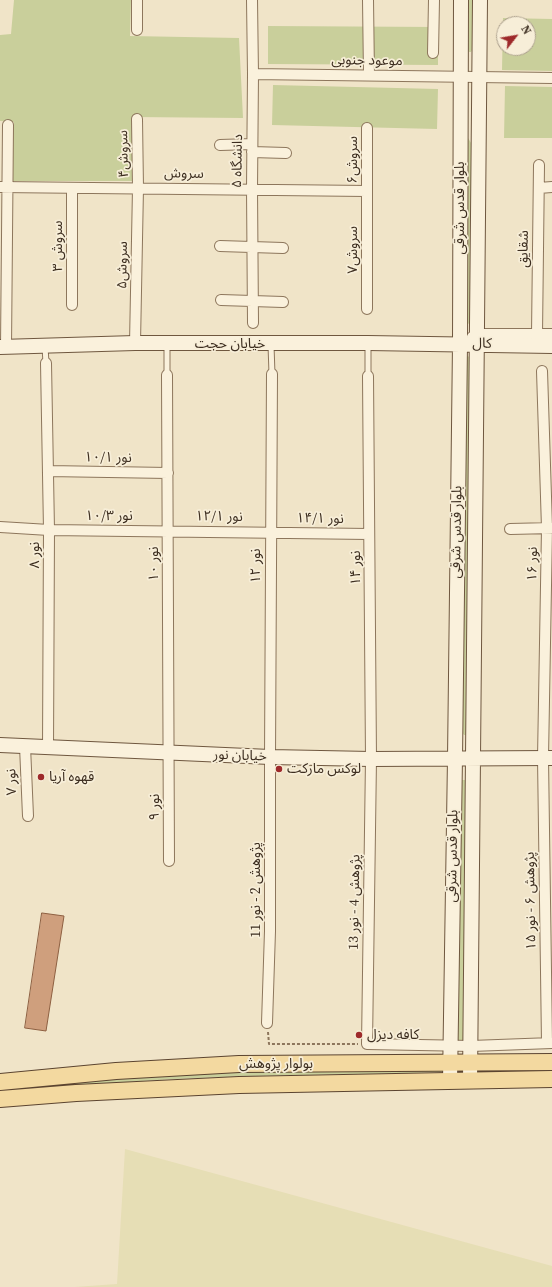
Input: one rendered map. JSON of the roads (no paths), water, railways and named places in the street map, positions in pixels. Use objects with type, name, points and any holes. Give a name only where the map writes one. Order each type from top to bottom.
[{"type":"main road","name":"بلوار قدس شرقی","points":[[450,1081],[460,344],[461,0]]},
{"type":"main road","name":"بلوار قدس شرقی","points":[[470,1081],[480,0]]},
{"type":"main road","name":"کال","points":[[460,344],[478,339],[552,346]]},
{"type":"main road","name":"خیابان حجت","points":[[3,347],[135,343],[460,344]]},
{"type":"main road","name":"خیابان نور","points":[[0,745],[270,758],[548,758]]},
{"type":"main road","name":"بولوار پژوهش","points":[[0,1082],[116,1071],[239,1064],[552,1062]]},
{"type":"main road","name":"بولوار پژوهش","points":[[0,1099],[76,1093],[239,1085],[552,1079]]},
{"type":"street","points":[[137,0],[137,30]]},
{"type":"street","name":"دانشگاه ۵","points":[[252,0],[253,323]]},
{"type":"street","points":[[368,0],[369,75]]},
{"type":"street","points":[[432,54],[434,0]]},
{"type":"street","name":"موعود جنوبی","points":[[253,74],[552,78]]},
{"type":"street","name":"سروش۴","points":[[137,120],[138,188]]},
{"type":"street","points":[[3,347],[4,187],[8,125]]},
{"type":"street","name":"سروش۶","points":[[367,128],[367,192]]},
{"type":"street","points":[[220,144],[286,153]]},
{"type":"street","name":"شقایق","points":[[537,334],[539,165]]},
{"type":"street","name":"سروش","points":[[4,187],[252,189],[367,192]]},
{"type":"street","points":[[539,188],[552,187]]},
{"type":"street","name":"سروش ۳","points":[[72,188],[72,305]]},
{"type":"street","name":"سروش۵","points":[[135,343],[138,188]]},
{"type":"street","name":"سروش۷","points":[[367,192],[367,309]]},
{"type":"street","points":[[220,246],[283,248]]},
{"type":"street","points":[[221,300],[282,302]]},
{"type":"street","name":"کال","points":[[478,339],[552,334]]},
{"type":"street","name":"نور ۸","points":[[46,363],[49,530],[48,748]]},
{"type":"street","name":"نور ۱۶","points":[[542,371],[550,528],[548,758]]},
{"type":"street","name":"نور ۱۲","points":[[270,758],[272,374]]},
{"type":"street","name":"نور ۱۰","points":[[167,375],[169,754]]},
{"type":"street","name":"نور ۱۴","points":[[368,376],[371,759]]},
{"type":"street","name":"نور ۱۰/۱","points":[[48,471],[168,473]]},
{"type":"street","name":"نور ۱۰/۳","points":[[0,527],[49,530],[168,530]]},
{"type":"street","points":[[510,529],[550,528]]},
{"type":"street","name":"نور ۱۲/۱","points":[[168,530],[270,532]]},
{"type":"street","name":"نور ۱۴/۱","points":[[270,532],[370,534]]},
{"type":"street","name":"نور ۷","points":[[25,746],[28,816]]},
{"type":"street","name":"نور ۹","points":[[169,754],[169,861]]},
{"type":"street","name":"پژوهش 2 - نور 11","points":[[267,1022],[270,931],[270,758]]},
{"type":"street","name":"پژوهش ۶ - نور ۱۵","points":[[548,758],[549,1043]]},
{"type":"street","name":"پژوهش 4 - نور 13","points":[[371,759],[367,1044],[450,1045]]},
{"type":"street","points":[[450,1045],[471,1046],[549,1043]]},
{"type":"lane","points":[[368,343],[368,376]]},
{"type":"lane","points":[[167,344],[167,375]]},
{"type":"lane","points":[[271,344],[272,374]]},
{"type":"lane","points":[[45,346],[46,363]]},
{"type":"place","name":"لوکس مارکت","points":[[279,769]]},
{"type":"place","name":"قهوه آریا","points":[[41,777]]},
{"type":"place","name":"کافه دیزل","points":[[359,1035]]}]
